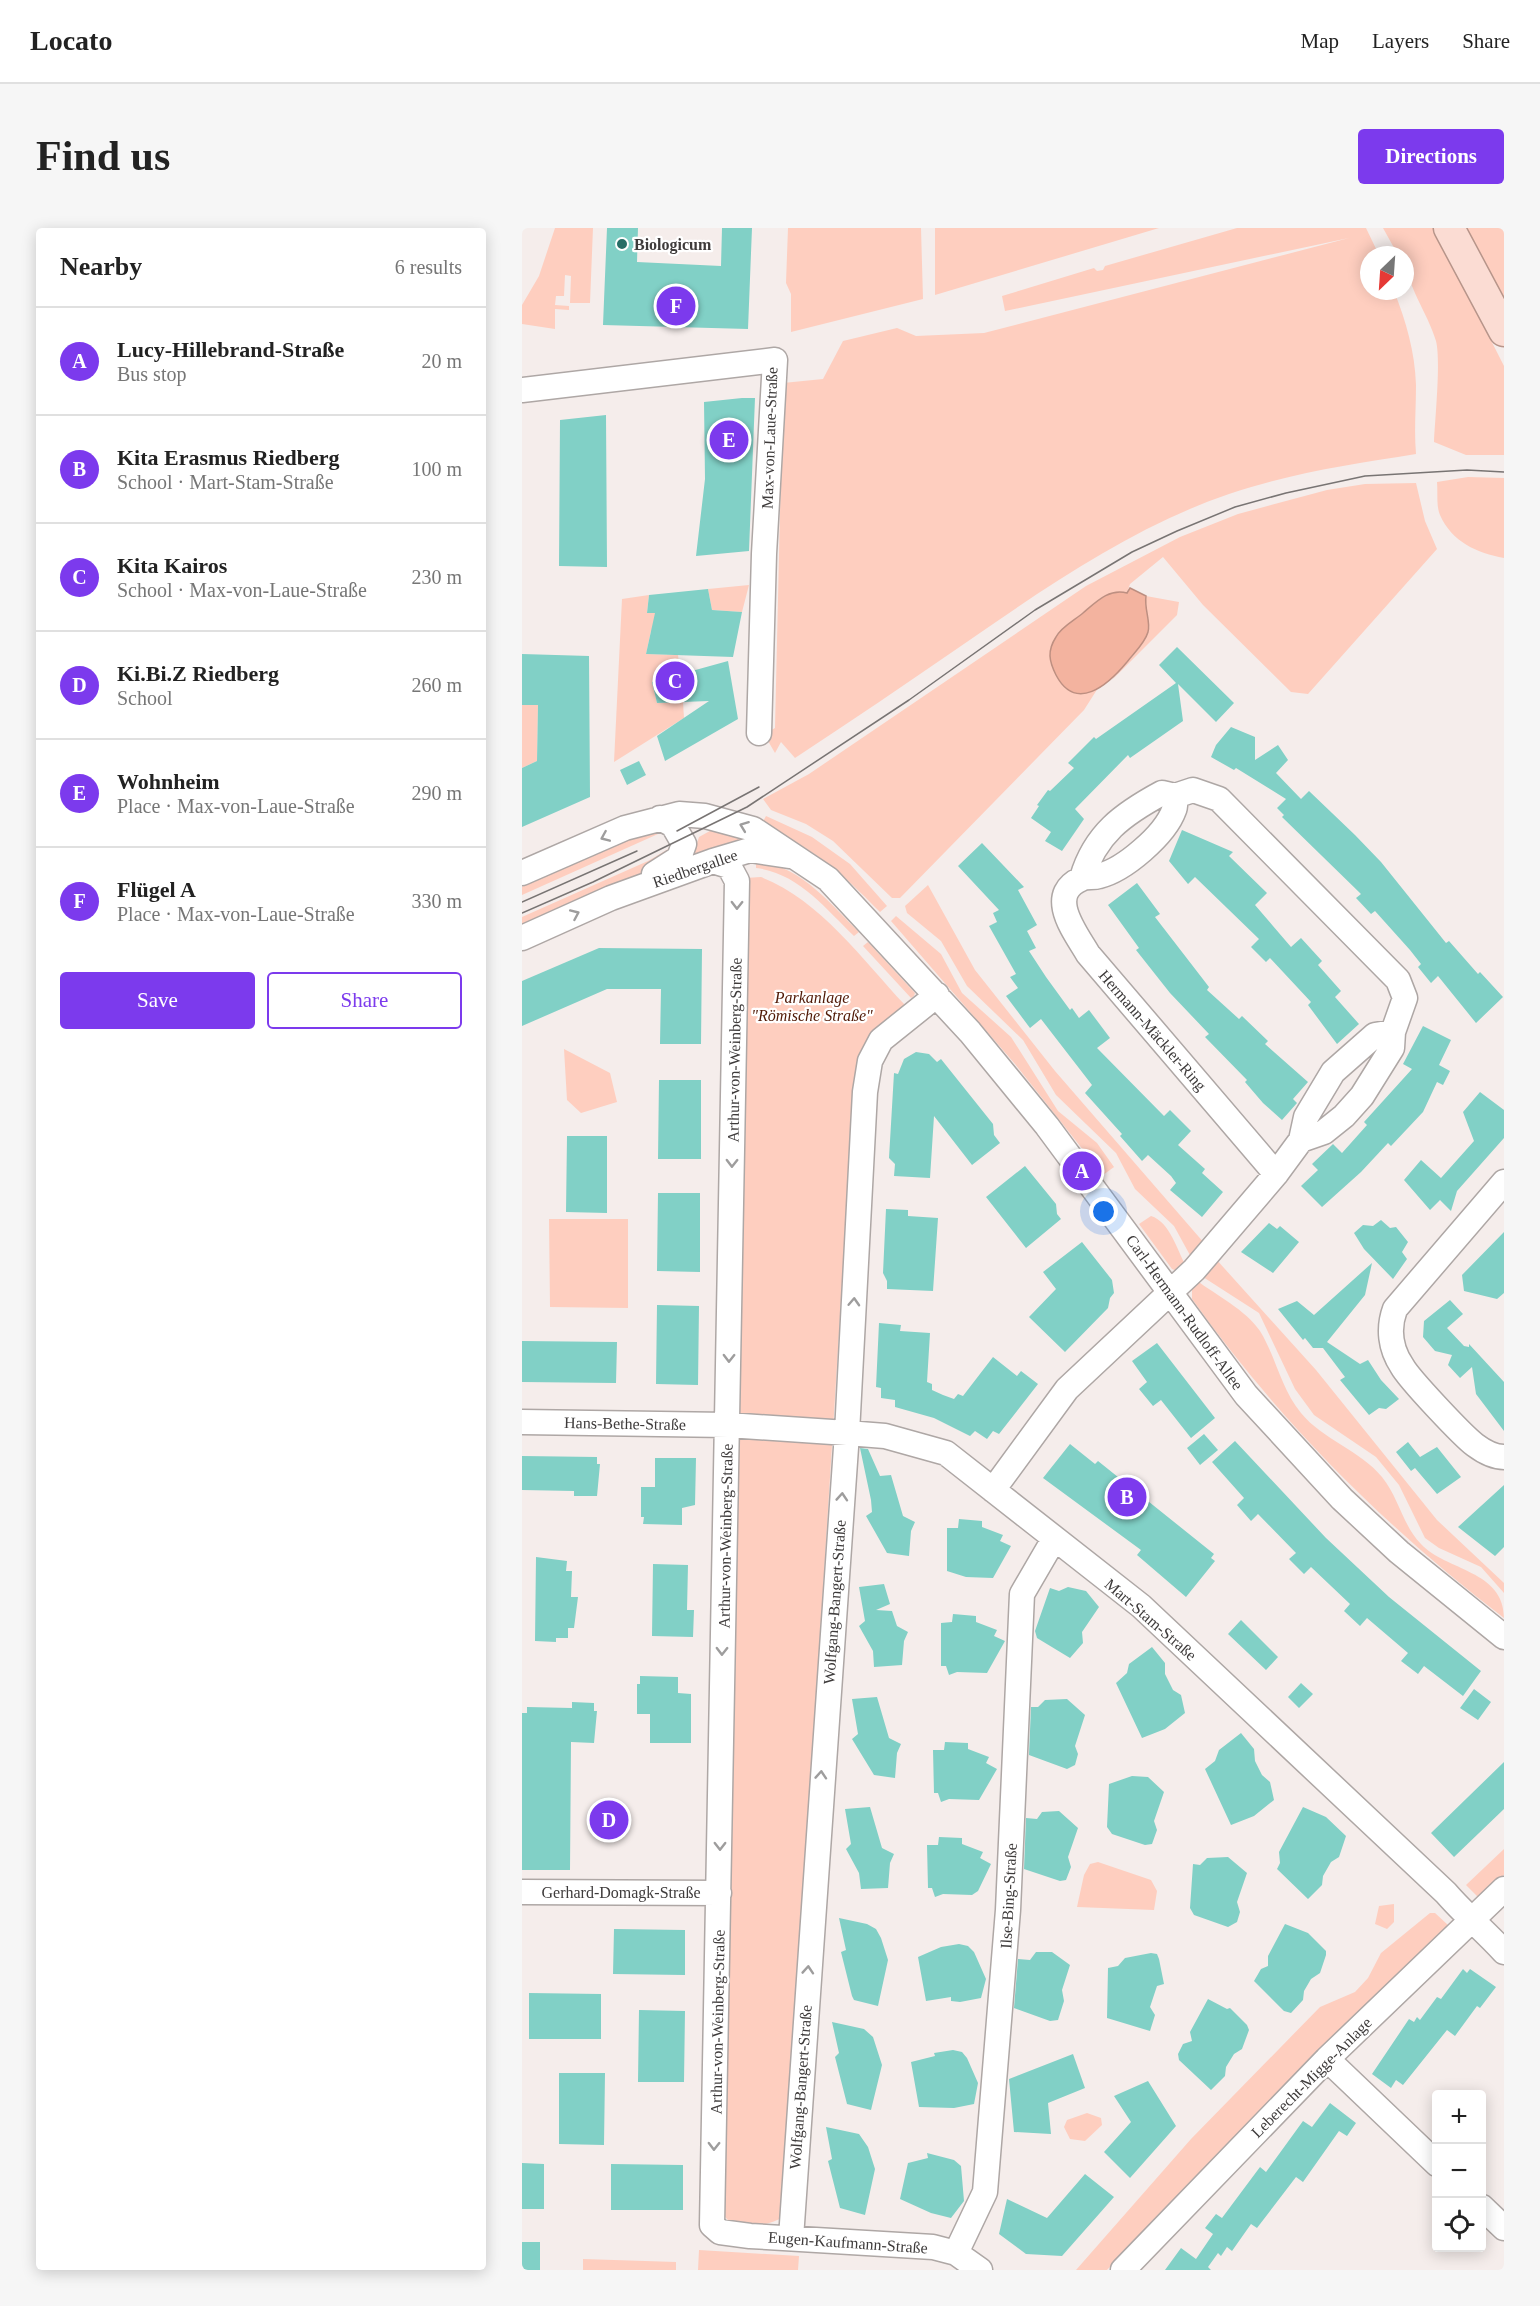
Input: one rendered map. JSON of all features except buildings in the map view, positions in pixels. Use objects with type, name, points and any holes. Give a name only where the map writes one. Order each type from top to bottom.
[{"type":"main road","points":[[1449,228],[1504,331]]},
{"type":"street","name":"Max-von-Laue-Straße","points":[[522,390],[775,360],[764,554],[759,733]]},
{"type":"street","name":"Hermann-Mäckler-Ring","points":[[1276,1174],[1088,954],[1066,915],[1065,894],[1070,885],[1082,878],[1088,857],[1099,839],[1130,810],[1162,793],[1175,796],[1193,790],[1219,799],[1398,980],[1405,998],[1393,1032],[1392,1048],[1362,1096],[1344,1116],[1324,1132],[1301,1140]]},
{"type":"street","points":[[1082,878],[1100,876],[1144,850],[1175,809],[1175,796]]},
{"type":"street","name":"Riedbergallee","points":[[522,873],[625,828],[679,814],[740,823],[794,856]]},
{"type":"street","name":"Riedbergallee","points":[[631,890],[679,858],[684,844],[682,838],[673,825],[660,818]]},
{"type":"street","name":"Riedbergallee","points":[[522,938],[631,890],[712,861],[750,850],[794,856]]},
{"type":"street","name":"Carl-Hermann-Rudloff-Allee","points":[[794,856],[828,879],[937,995],[1082,1171],[1246,1395],[1342,1499],[1407,1560],[1504,1638]]},
{"type":"street","name":"Arthur-von-Weinberg-Straße","points":[[712,861],[729,866],[737,881],[712,2225]]},
{"type":"street","name":"Wolfgang-Bangert-Straße","points":[[790,2238],[812,1901],[847,1433],[864,1104],[870,1061],[882,1040],[937,995]]},
{"type":"street","points":[[993,1490],[1067,1389],[1170,1294],[1276,1174],[1301,1140],[1306,1117],[1333,1072],[1375,1035],[1393,1032]]},
{"type":"street","points":[[1504,1182],[1395,1309],[1389,1324],[1392,1343],[1402,1367],[1473,1444],[1496,1457],[1504,1457]]},
{"type":"street","name":"Hans-Bethe-Straße","points":[[522,1422],[728,1425]]},
{"type":"street","name":"Mart-Stam-Straße","points":[[728,1425],[885,1436],[946,1453],[1141,1606],[1438,1886],[1469,1920],[1484,1930],[1504,1952]]},
{"type":"street","name":"Ilse-Bing-Straße","points":[[956,2253],[985,2192],[1008,1910],[1023,1594],[1054,1539]]},
{"type":"street","name":"Leberecht-Migge-Anlage","points":[[1123,2270],[1328,2059],[1469,1920],[1504,1889]]},
{"type":"street","name":"Gerhard-Domagk-Straße","points":[[522,1892],[719,1893]]},
{"type":"street","points":[[1328,2059],[1432,2159]]},
{"type":"street","points":[[1486,2211],[1504,2228]]},
{"type":"street","name":"Eugen-Kaufmann-Straße","points":[[712,2225],[720,2232],[933,2247],[956,2253],[981,2270]]},
{"type":"green space","points":[[555,228],[593,228],[590,303],[570,303],[571,276],[565,275],[564,296],[556,296],[555,305],[569,306],[569,310],[555,309],[555,329],[522,324],[522,305],[539,276]]},
{"type":"green space","points":[[788,228],[921,228],[923,299],[791,332],[791,294],[786,283]]},
{"type":"green space","points":[[935,228],[1159,228],[935,295]]},
{"type":"green space","points":[[1237,228],[1366,228],[1375,246],[1360,246],[1360,300],[1397,300],[1412,349],[1415,373],[1416,454],[1275,480],[1229,494],[1158,524],[1124,541],[1057,581],[795,758],[781,742],[775,753],[764,734],[775,728],[783,383],[823,379],[843,341],[897,328],[916,336],[984,333],[1349,238],[1005,311],[1002,296],[1094,268],[1097,271],[1103,270],[1105,266]]},
{"type":"green space","points":[[1383,228],[1434,228],[1504,366],[1504,455],[1466,455],[1434,442],[1438,375],[1436,341],[1414,290],[1414,246],[1393,246]]},
{"type":"green space","points":[[1464,228],[1504,228],[1504,312]]},
{"type":"green space","points":[[1468,477],[1504,478],[1504,558],[1466,545],[1451,532],[1440,515],[1437,482]]},
{"type":"green space","points":[[1416,483],[1425,521],[1437,549],[1308,694],[1291,692],[1203,605],[1163,557],[1130,584],[1127,593],[1102,597],[1057,634],[1082,694],[1098,688],[1084,710],[900,898],[892,898],[833,841],[806,824],[771,810],[763,799],[809,774],[1086,586],[1180,537],[1238,514],[1327,490],[1365,484]]},
{"type":"green space","points":[[749,585],[742,612],[712,610],[708,589]]},
{"type":"green space","points":[[649,595],[647,612],[674,613],[676,628],[651,631],[646,654],[678,655],[680,674],[652,682],[657,703],[683,702],[684,718],[614,762],[622,599]]},
{"type":"green space","points":[[1146,596],[1179,602],[1177,615],[1112,680],[1147,635],[1149,625]]},
{"type":"green space","points":[[522,705],[538,705],[537,761],[522,768]]},
{"type":"green space","points":[[766,816],[812,837],[850,864],[887,906],[880,912],[852,884],[825,862],[796,843],[761,825]]},
{"type":"green space","points":[[717,827],[742,837],[741,844],[691,861],[699,837]]},
{"type":"green space","points":[[648,831],[658,834],[522,895],[522,887],[541,874]]},
{"type":"green space","points":[[670,848],[668,858],[656,867],[576,900],[522,931],[522,917],[648,861]]},
{"type":"green space","points":[[756,862],[772,864],[800,878],[813,887],[859,932],[854,936],[810,893],[785,877],[756,868]]},
{"type":"green space","name":"Parkanlage \"Römische Straße\"","points":[[761,877],[782,887],[821,915],[905,1005],[875,1033],[854,1092],[784,2216],[765,2224],[752,2225],[731,2224],[718,2208],[745,878]]},
{"type":"green space","points":[[928,885],[975,970],[1055,1071],[1205,1244],[1191,1257],[1174,1226],[1135,1189],[1116,1153],[1056,1095],[1023,1040],[967,986],[941,941],[907,913],[905,906]]},
{"type":"green space","points":[[896,916],[941,954],[962,993],[1011,1037],[1058,1111],[1097,1143],[1114,1167],[1103,1175],[1015,1064],[891,921]]},
{"type":"green space","points":[[868,942],[915,993],[914,996],[911,998],[863,946]]},
{"type":"green space","points":[[564,1049],[610,1073],[617,1102],[581,1113],[567,1100]]},
{"type":"green space","points":[[1151,1216],[1158,1219],[1168,1230],[1186,1266],[1177,1271],[1172,1269],[1139,1224]]},
{"type":"green space","points":[[549,1219],[628,1219],[628,1308],[550,1307]]},
{"type":"green space","points":[[1215,1258],[1316,1370],[1437,1520],[1504,1583],[1504,1593],[1481,1567],[1439,1548],[1425,1538],[1399,1485],[1376,1457],[1314,1415],[1295,1389],[1259,1313],[1203,1277]]},
{"type":"green space","points":[[1196,1280],[1254,1323],[1266,1341],[1288,1394],[1301,1413],[1320,1431],[1363,1459],[1382,1477],[1410,1529],[1421,1544],[1432,1553],[1472,1573],[1495,1590],[1501,1602],[1504,1618],[1417,1547],[1336,1470],[1298,1430],[1261,1388],[1192,1299],[1192,1286]]},
{"type":"green space","points":[[1504,1849],[1504,1875],[1478,1897],[1466,1885]]},
{"type":"green space","points":[[1098,1862],[1151,1880],[1157,1891],[1154,1910],[1077,1907],[1084,1875],[1090,1864]]},
{"type":"green space","points":[[1394,1904],[1394,1922],[1387,1929],[1375,1924],[1379,1906]]},
{"type":"green space","points":[[1430,1913],[1435,1913],[1448,1925],[1445,1929],[1273,2097],[1107,2270],[1076,2270],[1191,2139],[1320,2007],[1355,1992],[1368,1978],[1381,1953]]},
{"type":"green space","points":[[1087,2113],[1101,2118],[1102,2125],[1085,2141],[1070,2139],[1064,2127],[1067,2120]]},
{"type":"green space","points":[[699,2250],[799,2256],[798,2270],[698,2270]]},
{"type":"green space","points":[[583,2259],[676,2262],[676,2270],[583,2270]]},
{"type":"shaded area","points":[[1130,588],[1146,596],[1149,628],[1144,640],[1111,679],[1092,691],[1082,694],[1073,692],[1064,686],[1054,670],[1050,656],[1053,642],[1061,630],[1098,601],[1114,592],[1127,593]]},
{"type":"tram line","points":[[522,913],[593,882],[747,807],[909,700],[1035,610],[1132,552],[1177,531],[1235,507],[1365,476],[1467,470],[1504,472]]},
{"type":"tram line","points":[[677,831],[759,787]]},
{"type":"tram line","points":[[522,902],[637,851]]},
{"type":"place","name":"Biologicum","points":[[622,244]]},
{"type":"place","name":"Flügel A","points":[[676,306]]},
{"type":"place","name":"Wohnheim","points":[[729,440]]},
{"type":"place","name":"Kita Kairos","points":[[675,681]]},
{"type":"place","name":"Lucy-Hillebrand-Straße","points":[[1082,1171]]},
{"type":"place","name":"Kita Erasmus Riedberg","points":[[1127,1497]]},
{"type":"place","name":"Ki.Bi.Z Riedberg","points":[[609,1820]]}]
